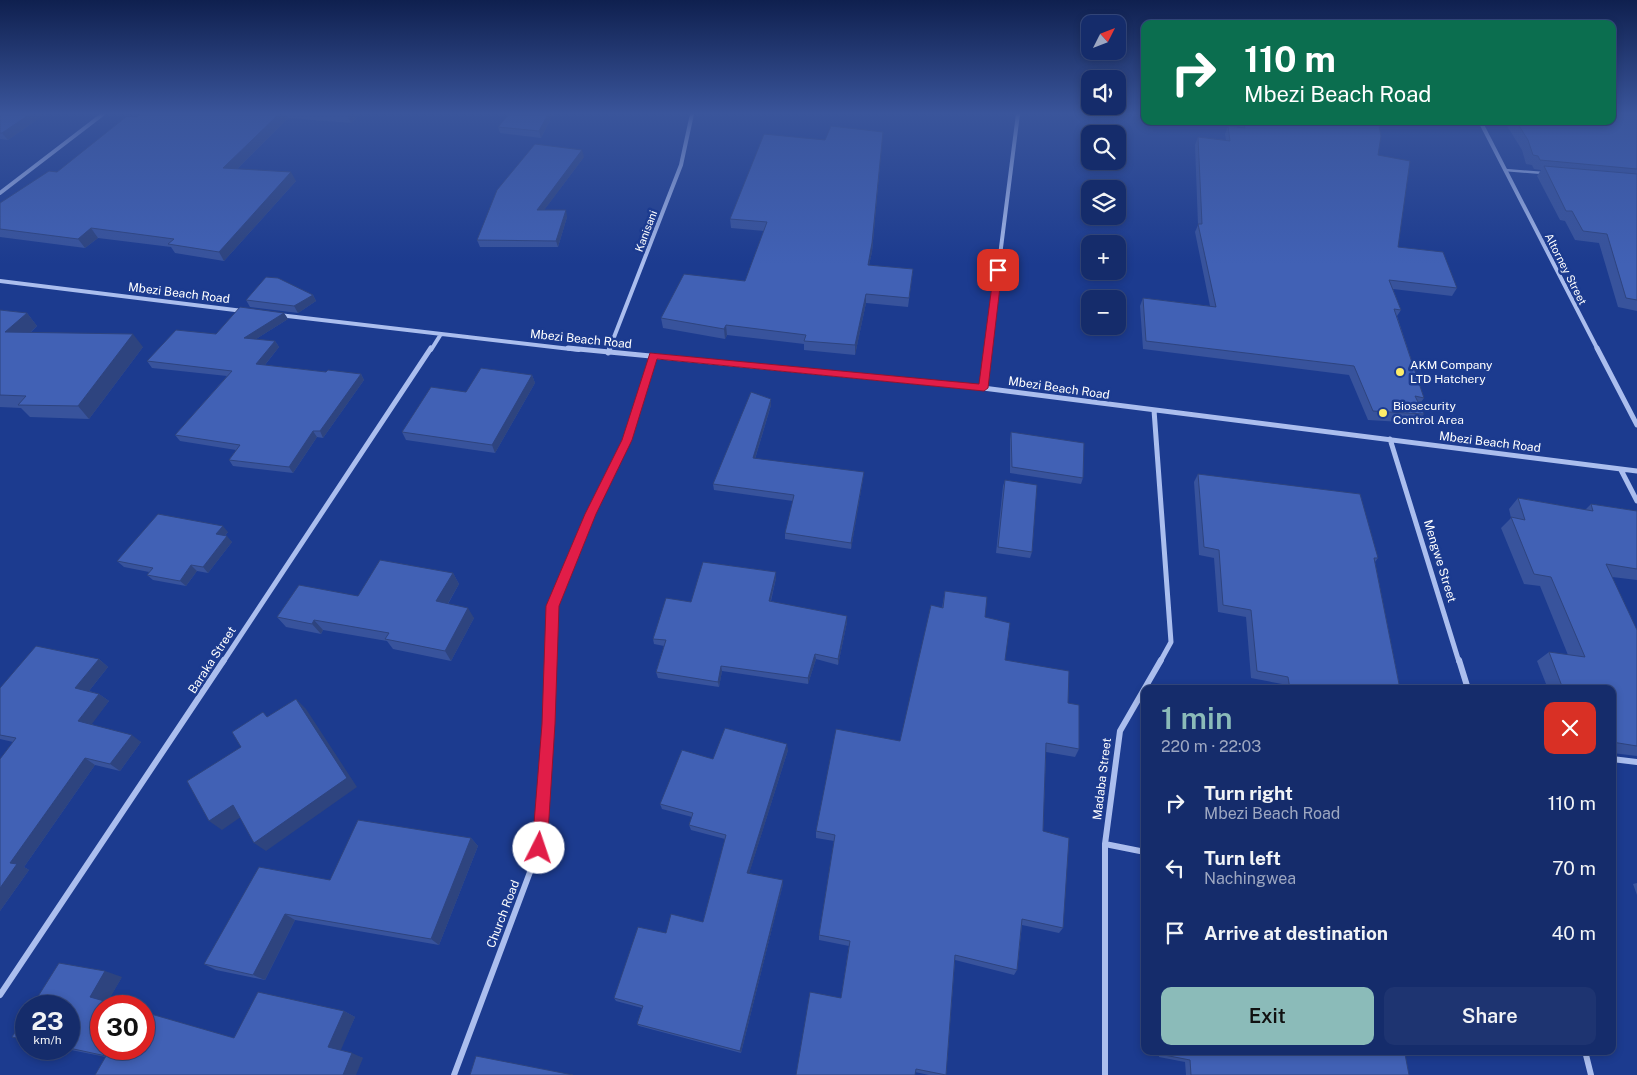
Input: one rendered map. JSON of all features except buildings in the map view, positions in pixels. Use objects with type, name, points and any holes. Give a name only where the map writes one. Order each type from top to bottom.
[{"type":"street","points":[[0,193],[38,164]]},
{"type":"street","name":"Kanisani","points":[[608,353],[681,164]]},
{"type":"street","points":[[984,388],[1012,164]]},
{"type":"street","name":"Altorney Street","points":[[1503,164],[1637,425]]},
{"type":"street","name":"Mbezi Beach Road","points":[[0,281],[245,311]]},
{"type":"street","name":"Mbezi Beach Road","points":[[274,314],[608,353],[984,388],[1637,472]]},
{"type":"street","name":"Baraka Street","points":[[0,995],[141,787],[441,334]]},
{"type":"street","name":"Church Road","points":[[454,1075],[539,848],[548,724],[552,606],[591,514],[627,440],[653,356]]},
{"type":"street","name":"Madaba Street","points":[[1146,685],[1170,642],[1154,410]]},
{"type":"street","name":"Mengwe Street","points":[[1390,439],[1467,685]]},
{"type":"street","points":[[1621,470],[1637,501]]},
{"type":"street","name":"Madaba Street","points":[[1105,1075],[1105,844],[1120,731],[1141,694]]},
{"type":"street","points":[[1616,759],[1637,762]]},
{"type":"street","points":[[1105,844],[1141,851]]},
{"type":"street","points":[[1586,1055],[1592,1075]]},
{"type":"lane","points":[[1506,170],[1552,174]]},
{"type":"place","name":"AKM Company LTD Hatchery","points":[[1400,372]]},
{"type":"place","name":"Biosecurity Control Area","points":[[1383,413]]},
{"type":"route","points":[[539,848],[548,724],[552,606],[591,514],[627,440],[653,356],[984,388],[998,270]]}]
